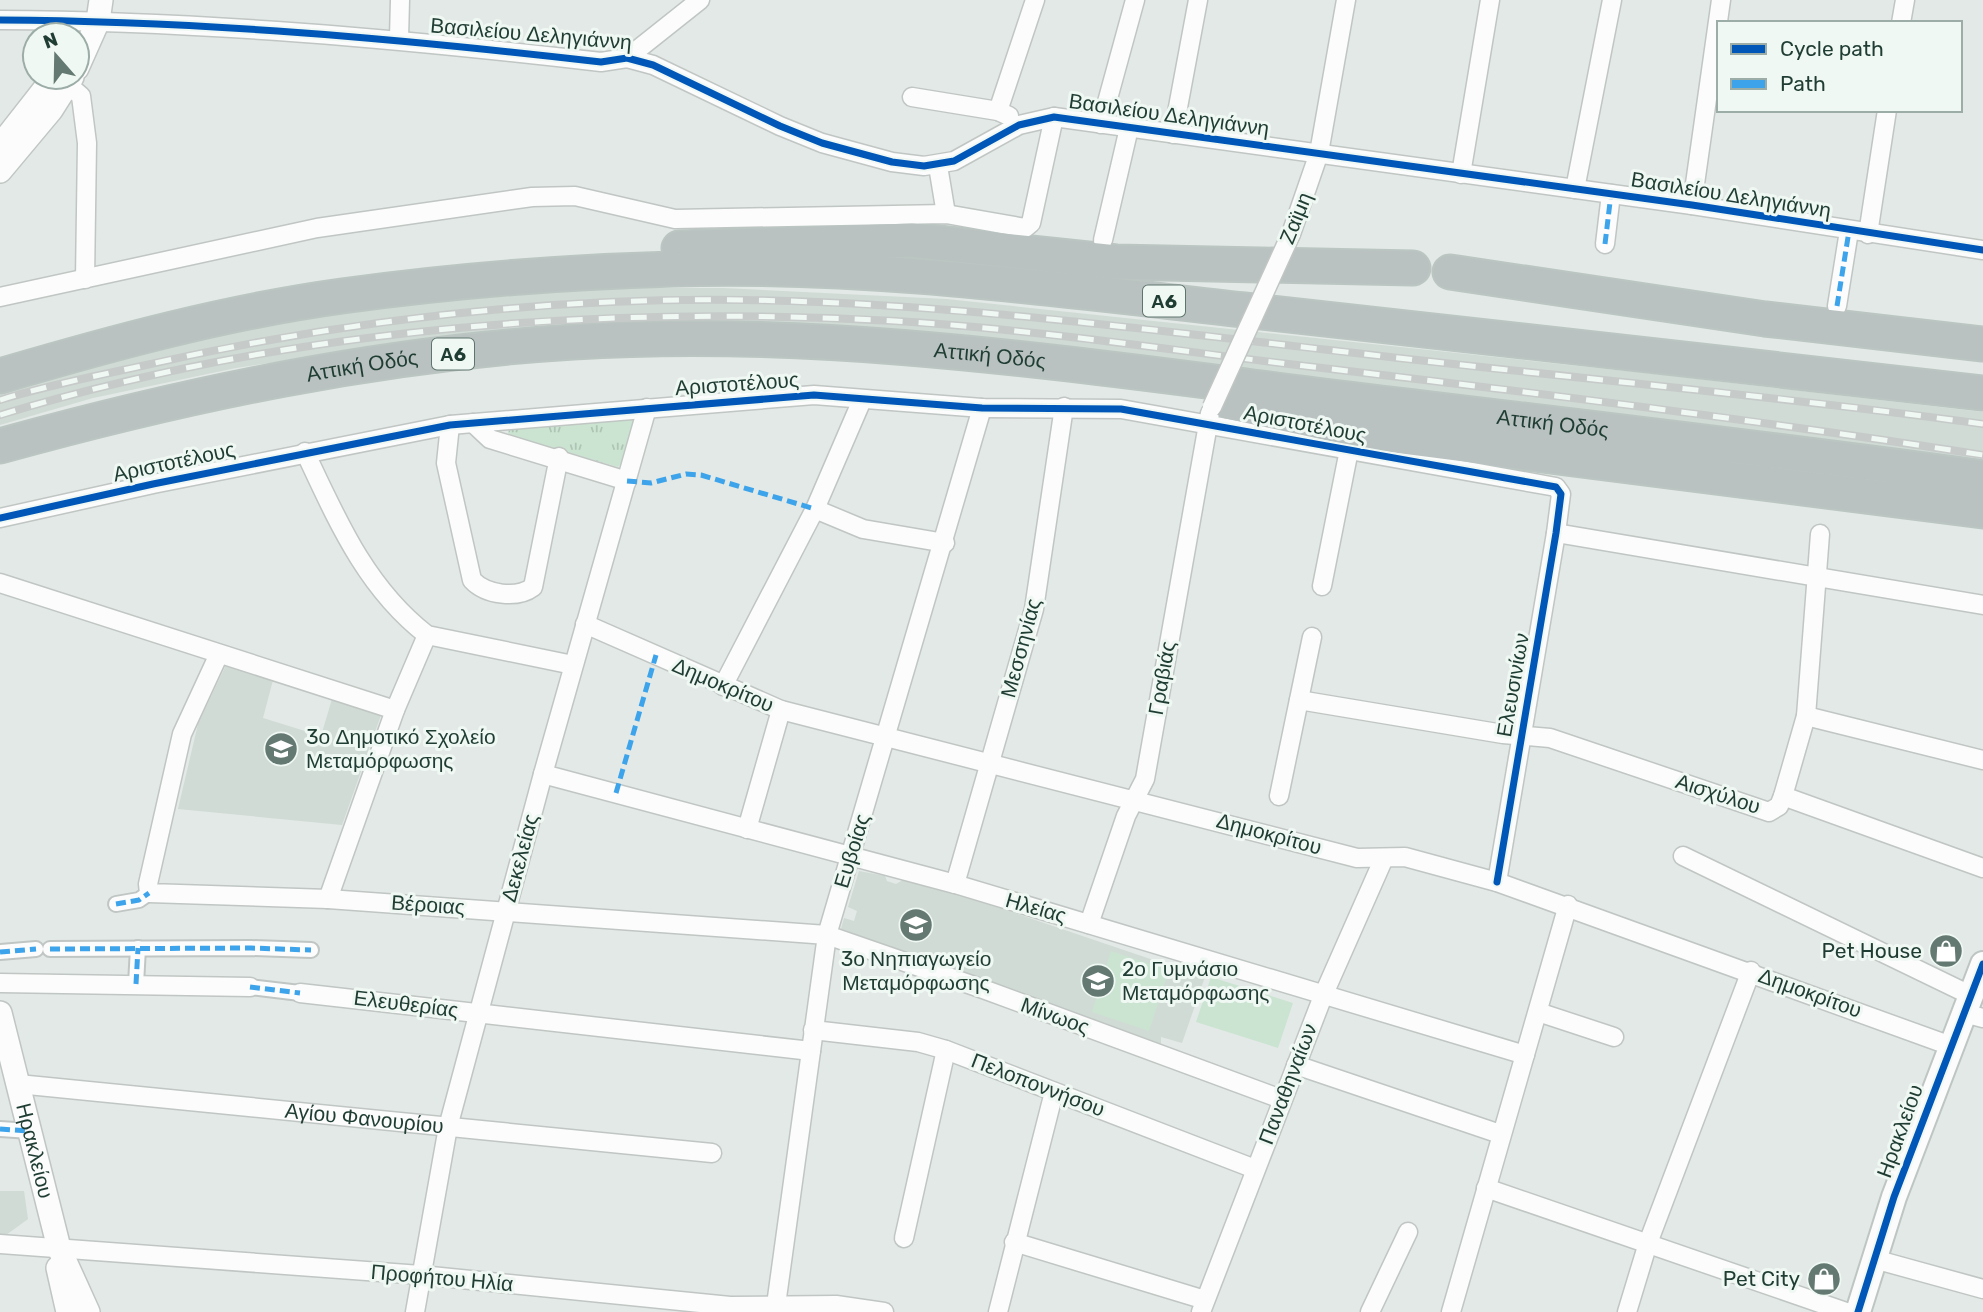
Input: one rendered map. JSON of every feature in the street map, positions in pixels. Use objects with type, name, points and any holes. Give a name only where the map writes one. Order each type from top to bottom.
[{"type":"highway","points":[[343,296],[424,270],[478,259],[866,239],[947,243],[1105,262],[1413,268]]},
{"type":"highway","name":"Α6","points":[[0,376],[102,346],[200,323],[343,296],[549,274],[676,268],[800,269],[1100,294],[1983,393]]},
{"type":"highway","points":[[1450,272],[1765,319],[1983,344]]},
{"type":"highway","name":"Αττική Οδός","points":[[0,446],[132,409],[278,378],[428,356],[573,342],[710,339],[916,347],[1983,478]]},
{"type":"highway","points":[[916,347],[1086,379],[1172,390],[1371,433],[1983,511]]},
{"type":"main road","name":"Ηρακλείου","points":[[1858,1312],[1894,1197],[1951,1045],[1972,1009],[1983,964]]},
{"type":"street","points":[[399,38],[400,0]]},
{"type":"street","points":[[627,58],[700,0]]},
{"type":"street","points":[[998,111],[1035,0]]},
{"type":"street","points":[[1101,124],[1135,0]]},
{"type":"street","points":[[1173,134],[1198,0]]},
{"type":"street","name":"Ζαϊμη","points":[[1209,415],[1291,234],[1319,153],[1346,0]]},
{"type":"street","points":[[1461,174],[1490,0]]},
{"type":"street","points":[[1575,189],[1612,0]]},
{"type":"street","points":[[1718,21],[1721,0]]},
{"type":"street","points":[[1901,21],[1905,0]]},
{"type":"street","name":"Βασιλείου Δεληγιάννη","points":[[0,20],[88,15],[399,38],[601,62],[627,58],[653,65],[780,127],[822,143],[892,162],[938,166],[968,155],[1019,125],[1054,117],[1692,205],[1983,250]]},
{"type":"street","points":[[1692,205],[1717,28]]},
{"type":"street","points":[[0,146],[52,91]]},
{"type":"street","points":[[0,171],[56,91]]},
{"type":"street","points":[[77,91],[81,96],[87,143],[85,279]]},
{"type":"street","points":[[912,96],[998,111],[1019,125]]},
{"type":"street","points":[[1868,234],[1887,112]]},
{"type":"street","points":[[0,297],[317,228],[532,197],[575,196],[675,219],[946,214],[1025,228],[1031,223],[1054,117]]},
{"type":"street","points":[[1103,240],[1129,128]]},
{"type":"street","points":[[938,166],[946,214]]},
{"type":"street","points":[[1605,244],[1612,194]]},
{"type":"street","points":[[1838,306],[1849,231]]},
{"type":"street","name":"Αριστοτέλους","points":[[0,518],[305,452],[450,425],[774,397],[814,396],[982,408],[1064,407],[1209,415],[1349,450],[1556,487],[1561,494]]},
{"type":"street","points":[[723,686],[815,509],[862,400]]},
{"type":"street","name":"Μεσσηνίας","points":[[955,884],[1034,609],[1064,407]]},
{"type":"street","name":"Δεκελείας","points":[[415,1312],[448,1127],[573,665],[647,408]]},
{"type":"street","name":"Ευβοίας","points":[[776,1305],[827,935],[945,543],[982,408]]},
{"type":"street","name":"Γραβιάς","points":[[1089,924],[1126,816],[1144,779],[1209,415]]},
{"type":"street","points":[[473,423],[490,439],[559,457],[627,481]]},
{"type":"street","points":[[450,425],[446,463],[472,580],[487,590],[516,595],[533,587],[559,457]]},
{"type":"street","points":[[1322,586],[1349,450]]},
{"type":"street","points":[[305,452],[340,526],[380,591],[427,635],[573,665]]},
{"type":"street","name":"Ελευσινίων","points":[[1497,882],[1561,494]]},
{"type":"street","points":[[815,509],[863,529],[945,543]]},
{"type":"street","points":[[1556,533],[1983,605]]},
{"type":"street","points":[[1783,796],[1806,716],[1820,534]]},
{"type":"street","points":[[0,583],[396,710]]},
{"type":"street","name":"Δημοκρίτου","points":[[585,624],[781,710],[1357,858],[1405,857],[1497,882],[1568,905],[1951,1045]]},
{"type":"street","points":[[328,899],[396,710],[427,635]]},
{"type":"street","points":[[1279,796],[1312,637]]},
{"type":"street","points":[[149,893],[148,884],[182,734],[219,654]]},
{"type":"street","points":[[1299,700],[1503,734],[1522,734]]},
{"type":"street","points":[[747,829],[781,710]]},
{"type":"street","points":[[1806,716],[1983,760]]},
{"type":"street","name":"Αισχύλου","points":[[1522,734],[1550,738],[1769,812],[1779,806],[1783,796],[1983,869]]},
{"type":"street","name":"Ηλείας","points":[[543,774],[955,884],[1525,1055]]},
{"type":"street","points":[[1683,856],[1972,1009]]},
{"type":"street","name":"Παναθηναίων","points":[[1203,1306],[1322,996],[1384,858]]},
{"type":"street","name":"Βέροιας","points":[[116,904],[139,900],[149,893],[328,899],[827,935]]},
{"type":"street","points":[[1451,1312],[1568,905]]},
{"type":"street","name":"Μίνωος","points":[[827,935],[983,989],[1281,1100]]},
{"type":"street","points":[[136,984],[138,948]]},
{"type":"street","points":[[0,952],[138,948],[311,950]]},
{"type":"street","points":[[1627,1312],[1648,1243],[1751,971]]},
{"type":"street","name":"Ελευθερίας","points":[[0,983],[250,987],[811,1051]]},
{"type":"street","points":[[1538,1012],[1614,1037]]},
{"type":"street","name":"Ηρακλείου","points":[[0,1013],[11,1071],[30,1131],[59,1248],[88,1312]]},
{"type":"street","name":"Πελοποννήσου","points":[[813,1030],[918,1042],[946,1050],[1255,1169]]},
{"type":"street","points":[[904,1238],[946,1050]]},
{"type":"street","points":[[1296,1065],[1500,1134]]},
{"type":"street","name":"Αγίου Φανουρίου","points":[[11,1071],[448,1127],[712,1153]]},
{"type":"street","points":[[998,1312],[1054,1092]]},
{"type":"street","points":[[0,1129],[30,1131]]},
{"type":"street","points":[[1486,1188],[1846,1312]]},
{"type":"street","points":[[1370,1312],[1408,1232]]},
{"type":"street","points":[[1014,1242],[1203,1306]]},
{"type":"street","name":"Προφήτου Ηλία","points":[[0,1244],[421,1275],[730,1309],[776,1305],[836,1305],[884,1312]]},
{"type":"street","name":"Ηρακλείου","points":[[59,1248],[58,1274],[68,1312]]},
{"type":"street","points":[[1874,1259],[1983,1289]]},
{"type":"shaded area","points":[[612,288],[723,288],[946,299],[1655,374],[1983,412],[1983,466],[1036,346],[352,351],[236,368],[93,398],[0,425],[0,389],[97,361],[263,324],[419,303]]},
{"type":"shaded area","name":"3ο Δημοτικό Σχολείο Μεταμόρφωσης","points":[[226,665],[273,680],[263,718],[321,736],[332,699],[381,715],[342,825],[178,809],[198,724]]},
{"type":"shaded area","name":"2ο Γυμνάσιο Μεταμόρφωσης","points":[[859,871],[885,876],[887,881],[896,884],[903,880],[997,907],[1171,966],[1179,961],[1207,971],[1182,1043],[1161,1037],[1161,1044],[841,929],[844,918],[854,921],[857,911],[848,907]]},
{"type":"shaded area","points":[[0,1191],[24,1191],[28,1219],[6,1235],[0,1234]]},
{"type":"green space","points":[[632,419],[635,424],[623,461],[618,467],[508,435],[509,429]]},
{"type":"green space","points":[[1111,951],[1169,970],[1149,1031],[1092,1012]]},
{"type":"green space","points":[[1211,977],[1293,1003],[1278,1048],[1196,1022]]},
{"type":"railway","points":[[0,400],[68,382],[212,351],[362,325],[514,308],[667,300],[744,300],[977,312],[1751,396],[1983,424]]},
{"type":"railway","points":[[0,415],[109,385],[220,361],[331,343],[443,329],[556,321],[782,317],[895,321],[1050,335],[1644,407],[1983,455]]},
{"type":"marked path","points":[[1605,244],[1611,194]]},
{"type":"marked path","points":[[1837,306],[1849,231]]},
{"type":"marked path","points":[[627,481],[651,483],[686,474],[701,475],[815,509]]},
{"type":"marked path","points":[[616,793],[656,655]]},
{"type":"marked path","points":[[116,904],[139,900],[149,893]]},
{"type":"marked path","points":[[136,984],[138,948]]},
{"type":"marked path","points":[[0,952],[36,949]]},
{"type":"marked path","points":[[50,949],[311,950]]},
{"type":"marked path","points":[[250,987],[300,993]]},
{"type":"marked path","points":[[0,1129],[30,1131]]},
{"type":"cycle path","points":[[0,20],[226,28],[376,39],[601,62],[627,58],[653,65],[780,126],[822,143],[892,162],[924,166],[954,161],[1019,125],[1054,117],[1692,205],[1983,250]]},
{"type":"cycle path","points":[[0,518],[153,484],[450,425],[814,395],[982,408],[1121,409],[1556,487],[1561,494],[1556,533],[1497,882]]},
{"type":"cycle path","points":[[1858,1312],[1894,1197],[1983,964]]},
{"type":"place","name":"3ο Δημοτικό Σχολείο Μεταμόρφωσης","points":[[281,749]]},
{"type":"place","name":"3ο Νηπιαγωγείο Μεταμόρφωσης","points":[[916,925]]},
{"type":"place","name":"Pet House","points":[[1946,951]]},
{"type":"place","name":"2ο Γυμνάσιο Μεταμόρφωσης","points":[[1098,981]]},
{"type":"place","name":"Pet City","points":[[1824,1279]]}]
